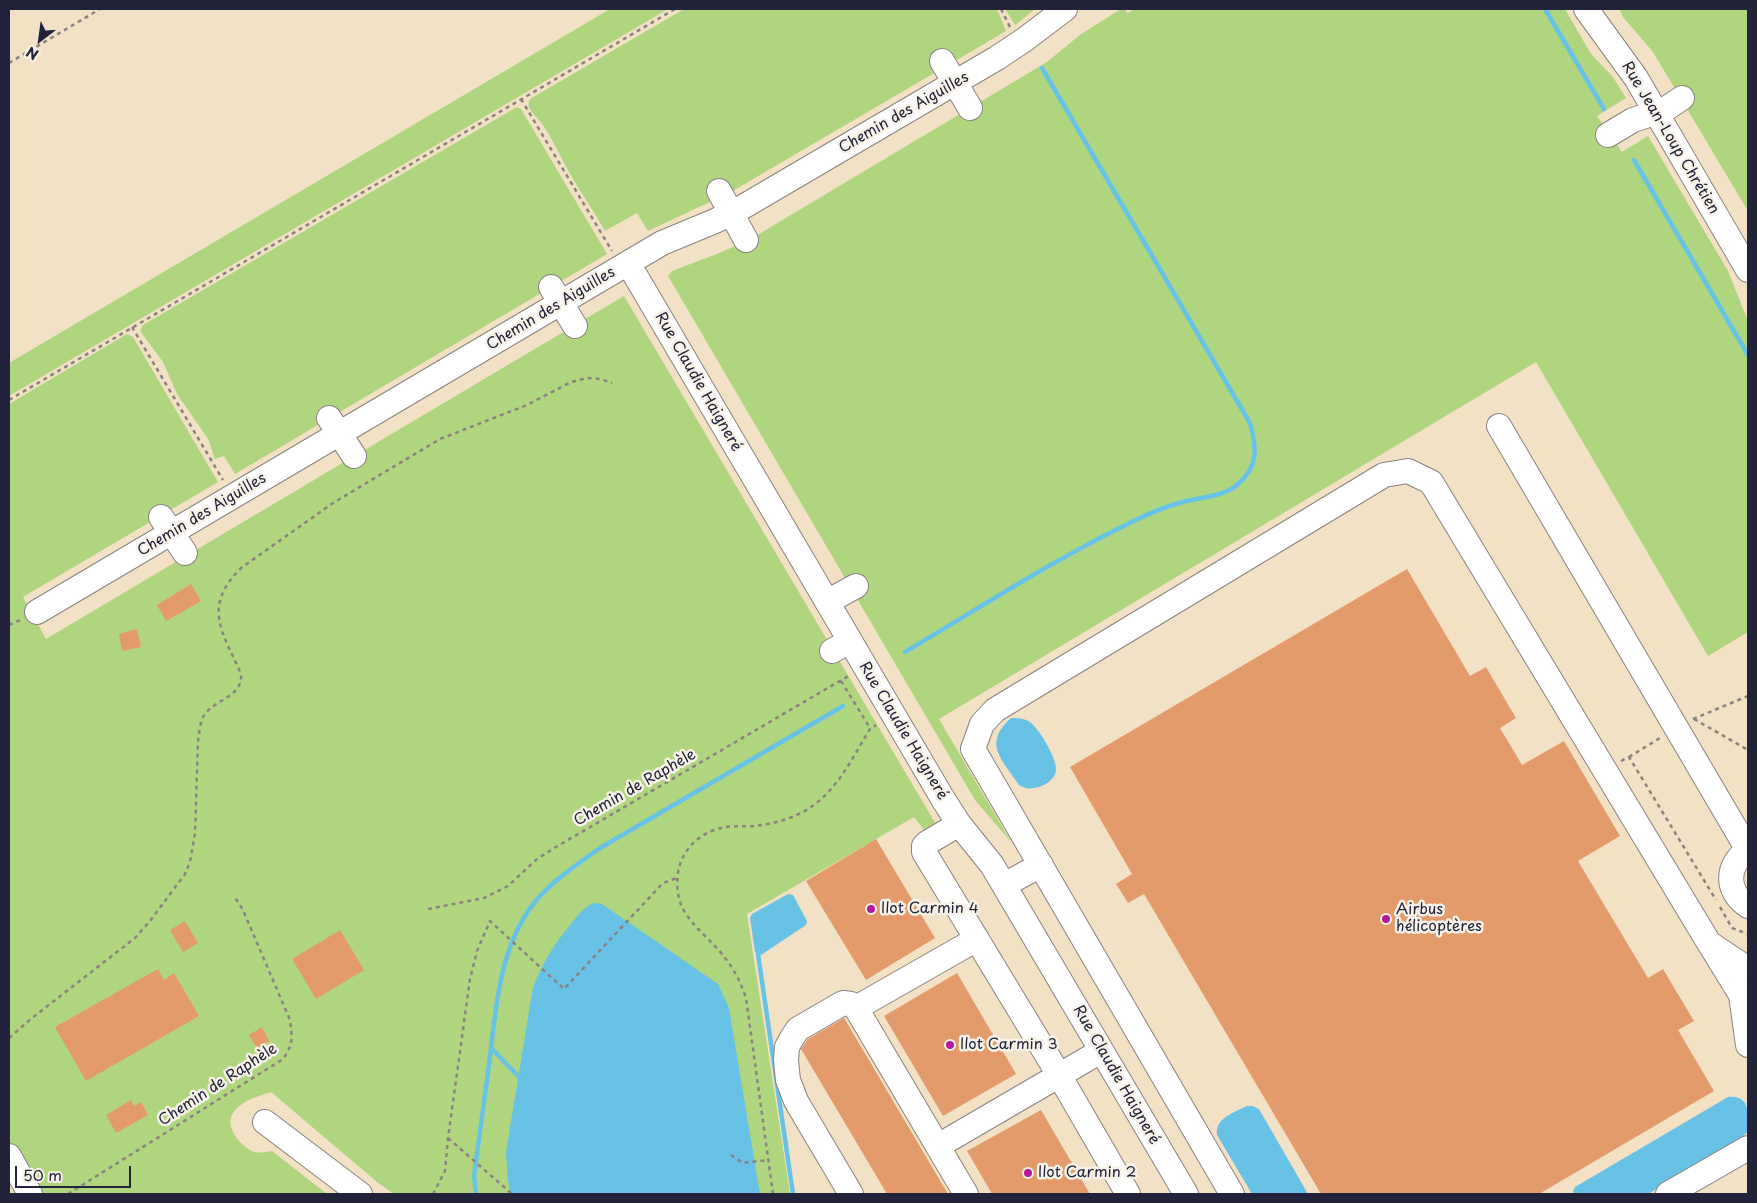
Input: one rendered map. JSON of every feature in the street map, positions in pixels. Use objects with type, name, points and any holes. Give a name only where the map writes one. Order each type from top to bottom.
[{"type":"street","name":"Chemin des Aiguilles","points":[[37,612],[166,525],[556,295],[621,259],[731,213],[955,83],[1024,40],[1065,9]]},
{"type":"street","name":"Rue Jean-Loup Chrétien","points":[[1586,9],[1636,78],[1748,270]]},
{"type":"street","points":[[942,61],[970,108]]},
{"type":"street","points":[[1608,135],[1633,120],[1656,113],[1682,98]]},
{"type":"street","points":[[719,191],[746,240]]},
{"type":"street","name":"Rue Claudie Haigneré","points":[[621,259],[827,602],[841,646],[959,824],[988,859],[1186,1194]]},
{"type":"street","points":[[556,295],[575,326]]},
{"type":"street","points":[[334,426],[354,456]]},
{"type":"street","points":[[1499,426],[1748,850],[1734,864],[1731,874],[1735,894],[1748,906]]},
{"type":"street","points":[[1232,1194],[973,749],[982,724],[995,710],[1384,475],[1408,471],[1431,482],[1709,944],[1744,996],[1748,1045]]},
{"type":"street","points":[[166,525],[185,553]]},
{"type":"street","points":[[827,602],[856,586]]},
{"type":"street","points":[[959,824],[927,843],[924,846],[924,852],[1059,1075],[1128,1194]]},
{"type":"street","points":[[1004,885],[1041,865]]},
{"type":"street","points":[[856,1008],[977,939]]},
{"type":"street","points":[[1709,944],[1748,968]]},
{"type":"street","points":[[851,1194],[796,1102],[788,1080],[786,1060],[787,1047],[798,1029],[843,1003],[851,1004],[856,1008],[966,1194]]},
{"type":"street","points":[[938,1146],[1101,1051]]},
{"type":"street","points":[[265,1122],[360,1194]]},
{"type":"street","points":[[1668,1194],[1748,1148]]},
{"type":"street","points":[[9,1156],[30,1194]]},
{"type":"path","points":[[9,63],[100,9]]},
{"type":"path","points":[[9,400],[675,9]]},
{"type":"path","points":[[1001,9],[1012,30]]},
{"type":"path","points":[[521,99],[621,259]]},
{"type":"path","points":[[132,328],[225,483]]},
{"type":"path","points":[[9,1038],[135,938],[155,916],[185,874],[190,862],[195,833],[200,728],[204,717],[210,709],[238,689],[241,682],[241,674],[220,627],[217,613],[221,594],[229,580],[241,568],[333,503],[440,439],[527,405],[571,382],[587,378],[601,379],[612,383]]},
{"type":"path","name":"Chemin de Raphèle","points":[[428,909],[484,898],[508,886],[538,859],[556,847],[851,675]]},
{"type":"path","points":[[841,681],[870,729]]},
{"type":"path","points":[[1694,719],[1748,750]]},
{"type":"path","points":[[773,1194],[746,998],[738,978],[725,957],[688,917],[681,904],[677,878],[678,867],[683,856],[698,839],[707,833],[727,827],[775,822],[791,818],[818,802],[838,781],[870,729],[879,722]]},
{"type":"path","points":[[1605,771],[1629,757],[1732,928],[1748,934]]},
{"type":"path","points":[[432,1194],[446,1171],[448,1138],[470,979],[476,951],[490,921],[564,989],[663,883],[677,878]]},
{"type":"path","name":"Chemin de Raphèle","points":[[68,1194],[283,1059],[290,1049],[292,1038],[290,1020],[243,910],[234,896]]},
{"type":"path","points":[[448,1138],[512,1194]]},
{"type":"path","points":[[731,1155],[743,1163],[768,1160]]},
{"type":"green space","points":[[610,9],[668,9],[9,396],[9,363]]},
{"type":"green space","points":[[684,9],[997,9],[1006,31],[957,60],[953,55],[934,65],[936,72],[731,192],[648,231],[637,213],[605,231],[573,179],[548,133],[531,111],[530,99]]},
{"type":"green space","points":[[1005,9],[1035,9],[1015,25]]},
{"type":"green space","points":[[1121,9],[1125,9],[1127,13],[1135,9],[1565,9],[1591,54],[1613,77],[1626,98],[1597,116],[1622,152],[1648,136],[1728,271],[1748,321],[1748,632],[1708,656],[1536,362],[939,719],[1011,842],[975,800],[668,276],[672,271],[722,252],[754,237],[1047,62],[1081,34]]},
{"type":"green space","points":[[1619,9],[1748,9],[1748,211],[1653,52],[1623,17]]},
{"type":"green space","points":[[517,107],[521,109],[607,254],[235,474],[224,456],[215,459],[208,439],[177,394],[163,362],[140,331],[143,325]]},
{"type":"green space","points":[[624,296],[937,826],[925,831],[914,817],[747,914],[790,1194],[394,1194],[377,1182],[271,1092],[241,1105],[231,1118],[232,1130],[238,1140],[247,1148],[254,1152],[262,1153],[272,1151],[327,1194],[38,1194],[9,1142],[9,404],[127,334],[133,337],[218,482],[23,597],[46,639]]},
{"type":"water","points":[[1011,718],[1030,722],[1051,751],[1056,765],[1055,775],[1042,786],[1024,788],[1019,785],[1001,759],[996,744],[1002,727]]},
{"type":"water","points":[[788,894],[793,895],[807,921],[806,925],[761,955],[755,952],[750,918],[752,914]]},
{"type":"water","points":[[593,903],[602,904],[718,984],[729,1008],[760,1194],[511,1194],[506,1152],[533,987],[545,961],[559,939],[581,912]]},
{"type":"water","points":[[1728,1097],[1741,1099],[1748,1112],[1748,1131],[1737,1143],[1648,1194],[1574,1194],[1575,1187]]},
{"type":"water","points":[[1247,1106],[1259,1109],[1308,1194],[1252,1194],[1217,1135],[1217,1129],[1222,1120]]},
{"type":"building","name":"Airbus hélicoptères","points":[[1407,569],[1470,676],[1486,667],[1516,718],[1500,728],[1522,765],[1564,741],[1620,836],[1578,861],[1648,978],[1663,969],[1694,1021],[1678,1030],[1714,1091],[1539,1194],[1321,1194],[1144,894],[1128,903],[1116,884],[1132,874],[1070,767]]},
{"type":"building","points":[[191,584],[201,601],[166,621],[157,605]]},
{"type":"building","points":[[137,629],[141,647],[122,651],[119,634]]},
{"type":"building","name":"Ilot Carmin 4","points":[[876,839],[935,938],[866,980],[806,881]]},
{"type":"building","points":[[185,921],[198,943],[183,952],[170,930]]},
{"type":"building","points":[[340,930],[364,970],[316,999],[292,959]]},
{"type":"building","points":[[158,969],[164,980],[174,973],[199,1016],[86,1081],[55,1027]]},
{"type":"building","name":"Ilot Carmin 3","points":[[957,973],[1016,1074],[943,1116],[884,1016]]},
{"type":"building","points":[[844,1018],[948,1194],[887,1194],[801,1049],[808,1039]]},
{"type":"building","points":[[262,1027],[269,1041],[257,1048],[249,1035]]},
{"type":"building","points":[[131,1100],[134,1106],[141,1102],[148,1115],[116,1133],[106,1115]]},
{"type":"building","name":"Ilot Carmin 2","points":[[1041,1110],[1090,1194],[992,1194],[967,1151]]},
{"type":"waterway","points":[[1545,9],[1604,109]]},
{"type":"waterway","points":[[905,652],[1019,583],[1141,517],[1163,508],[1216,495],[1231,489],[1244,478],[1253,464],[1255,449],[1250,423],[1042,68]]},
{"type":"waterway","points":[[1634,160],[1748,355]]},
{"type":"waterway","points":[[476,1194],[474,1176],[497,998],[508,954],[526,914],[540,896],[554,883],[600,848],[843,706]]},
{"type":"waterway","points":[[758,954],[793,1194]]},
{"type":"waterway","points":[[491,1048],[521,1079]]},
{"type":"place","name":"Ilot Carmin 4","points":[[871,909]]},
{"type":"place","name":"Airbus hélicoptères","points":[[1386,919]]},
{"type":"place","name":"Ilot Carmin 3","points":[[950,1045]]},
{"type":"place","name":"Ilot Carmin 2","points":[[1028,1173]]}]
